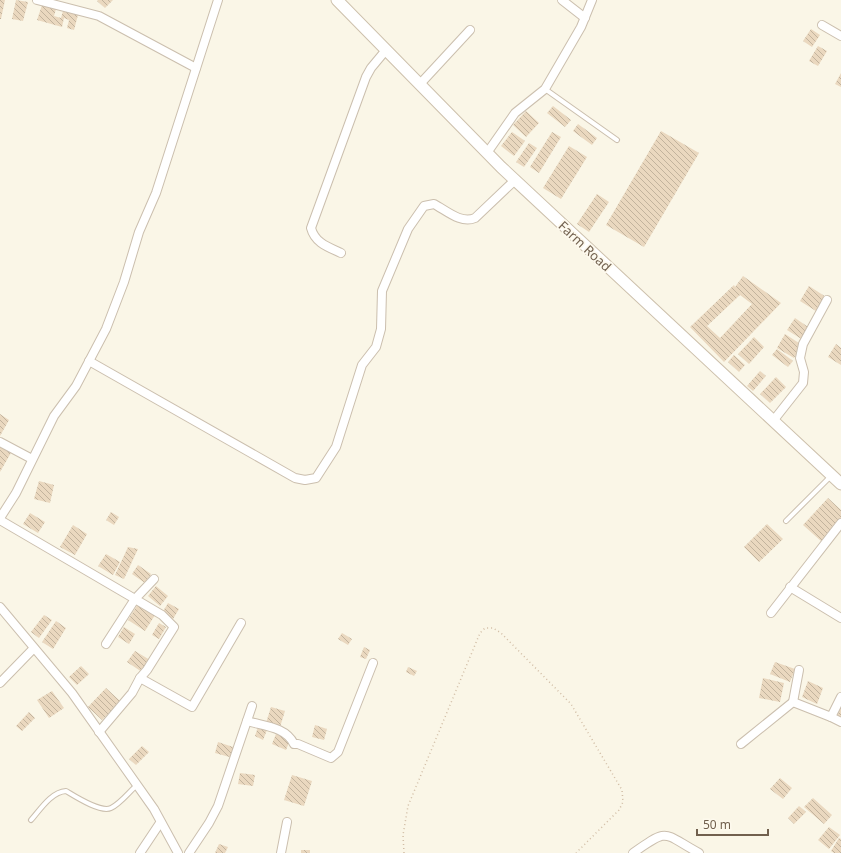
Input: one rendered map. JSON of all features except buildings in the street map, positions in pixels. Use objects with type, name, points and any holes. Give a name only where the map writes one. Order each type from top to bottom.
[{"type":"main road","name":"Farm Road","points":[[337,0],[515,180],[841,484]]},
{"type":"street","points":[[37,0],[99,16],[196,68]]},
{"type":"street","points":[[99,732],[132,693],[140,678],[147,670],[174,627],[162,615],[0,519],[10,503],[54,416],[76,386],[106,329],[124,282],[139,232],[156,193],[218,0]]},
{"type":"street","points":[[562,0],[585,18]]},
{"type":"street","points":[[487,153],[515,113],[545,88],[561,63],[585,18],[592,0]]},
{"type":"street","points":[[822,25],[841,36]]},
{"type":"street","points":[[420,84],[470,30]]},
{"type":"street","points":[[341,253],[317,241],[311,228],[366,77],[386,50]]},
{"type":"street","points":[[89,361],[295,478],[305,480],[316,478],[336,447],[360,370],[376,346],[381,329],[382,291],[412,221],[424,206],[430,204],[434,204],[462,220],[468,221],[475,218],[515,180]]},
{"type":"street","points":[[773,421],[803,383],[804,372],[800,358],[803,344],[827,300]]},
{"type":"street","points":[[0,442],[32,459]]},
{"type":"street","points":[[771,613],[841,523]]},
{"type":"street","points":[[106,644],[135,599],[154,579]]},
{"type":"street","points":[[790,587],[841,618]]},
{"type":"street","points":[[0,608],[72,693],[154,809],[160,824],[178,853]]},
{"type":"street","points":[[140,678],[192,707],[241,623]]},
{"type":"street","points":[[0,682],[34,648]]},
{"type":"street","points":[[247,721],[285,732],[290,736],[294,744],[298,744],[331,758],[338,752],[373,664]]},
{"type":"street","points":[[741,744],[793,702],[799,670]]},
{"type":"street","points":[[831,717],[841,697]]},
{"type":"street","points":[[793,702],[841,722]]},
{"type":"street","points":[[189,853],[209,823],[218,806],[252,706]]},
{"type":"street","points":[[281,853],[287,822]]},
{"type":"street","points":[[140,853],[160,824]]},
{"type":"street","points":[[633,853],[657,837],[664,835],[672,836],[699,853]]},
{"type":"street","points":[[682,853],[689,847]]},
{"type":"lane","points":[[545,88],[617,140]]},
{"type":"lane","points":[[786,521],[832,475]]},
{"type":"lane","points":[[31,820],[55,794],[61,792],[66,791],[106,810],[112,808],[137,785]]},
{"type":"path","points":[[404,853],[403,835],[408,806],[480,633],[485,628],[493,628],[501,633],[571,704],[622,790],[623,802],[619,810],[576,853]]}]
